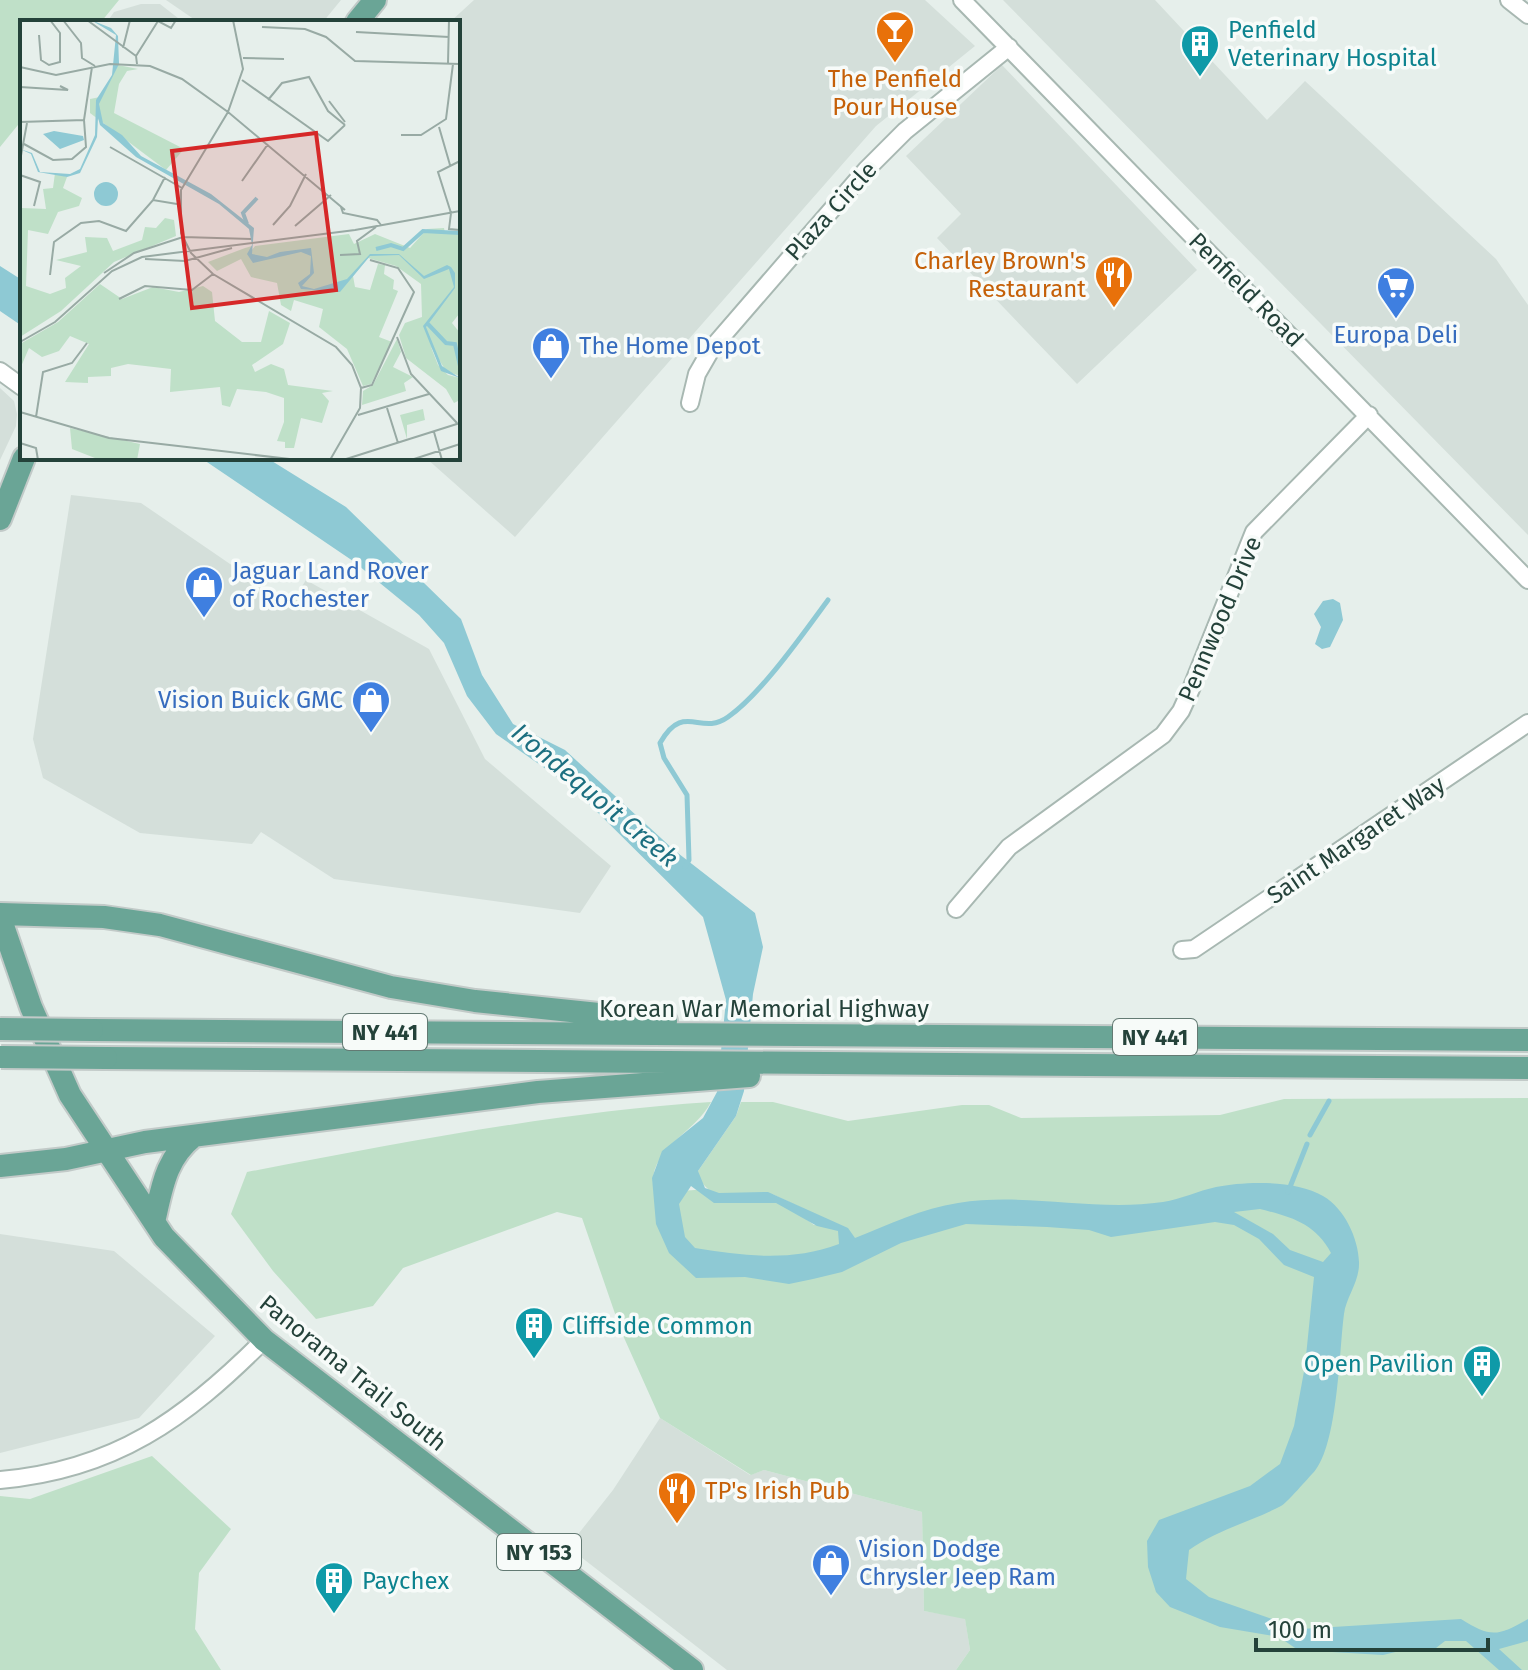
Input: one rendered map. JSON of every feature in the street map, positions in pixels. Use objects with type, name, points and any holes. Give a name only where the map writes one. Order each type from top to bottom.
[{"type":"main road","points":[[359,20],[375,0]]},
{"type":"main road","points":[[0,519],[23,460]]},
{"type":"main road","points":[[0,916],[104,917],[160,925],[391,987],[679,1028]]},
{"type":"main road","name":"Panorama Trail South","points":[[0,916],[49,1050],[105,1152],[154,1222],[264,1340],[692,1670]]},
{"type":"main road","name":"Korean War Memorial Highway","points":[[0,1029],[679,1028],[782,1035],[1528,1040]]},
{"type":"main road","name":"NY 441","points":[[0,1057],[679,1071],[926,1065],[1528,1068]]},
{"type":"main road","points":[[0,1166],[194,1136],[679,1071]]},
{"type":"main road","points":[[154,1222],[166,1170],[176,1150],[194,1136]]},
{"type":"street","name":"Penfield Road","points":[[962,0],[1528,580]]},
{"type":"street","points":[[1509,0],[1528,15]]},
{"type":"street","name":"Plaza Circle","points":[[690,403],[697,374],[712,348],[866,170],[905,131],[1009,47]]},
{"type":"street","points":[[0,371],[20,386]]},
{"type":"street","name":"Pennwood Drive","points":[[956,909],[1009,847],[1163,735],[1181,711],[1191,689],[1254,532],[1369,415]]},
{"type":"street","name":"Saint Margaret Way","points":[[1182,950],[1194,949],[1528,723]]},
{"type":"street","points":[[0,1480],[32,1478],[85,1464],[146,1438],[209,1394],[264,1340]]},
{"type":"shaded area","points":[[166,0],[341,0],[325,20],[195,20]]},
{"type":"shaded area","points":[[474,0],[925,0],[975,46],[876,126],[515,537],[428,460],[460,460],[460,20],[452,20]]},
{"type":"shaded area","points":[[1003,0],[1155,0],[1267,120],[1305,81],[1496,259],[1528,305],[1528,535]]},
{"type":"shaded area","points":[[141,4],[160,4],[180,20],[108,20],[114,12]]},
{"type":"shaded area","points":[[1002,65],[1197,270],[1077,384],[937,238],[961,214],[906,156]]},
{"type":"shaded area","points":[[0,388],[14,401],[17,414],[16,426],[0,460]]},
{"type":"shaded area","points":[[71,495],[141,503],[290,605],[306,580],[429,649],[485,759],[611,866],[580,913],[334,879],[261,832],[252,844],[140,833],[43,778],[33,739]]},
{"type":"shaded area","points":[[0,1234],[114,1251],[215,1336],[139,1418],[0,1453]]},
{"type":"shaded area","points":[[660,1418],[750,1475],[764,1470],[922,1512],[924,1611],[965,1618],[970,1650],[956,1670],[727,1670],[568,1547],[613,1490]]},
{"type":"green space","points":[[0,0],[119,0],[103,20],[20,20],[20,122],[0,147]]},
{"type":"green space","points":[[1528,1098],[1528,1670],[956,1670],[970,1650],[965,1619],[924,1611],[922,1512],[764,1470],[751,1475],[660,1418],[621,1331],[582,1218],[557,1212],[403,1268],[373,1306],[316,1319],[273,1271],[231,1214],[247,1172],[478,1130],[594,1113],[711,1102],[663,1154],[653,1178],[654,1193],[708,1189],[699,1180],[698,1171],[736,1116],[741,1102],[773,1102],[848,1121],[962,1105],[989,1105],[1021,1118],[1220,1115],[1284,1099]],"holes":[[[772,1194],[836,1224],[814,1225]]]},
{"type":"green space","points":[[152,1456],[231,1529],[199,1573],[195,1629],[221,1670],[0,1670],[0,1496],[30,1499]]},
{"type":"water","points":[[0,266],[20,279],[20,325],[0,311]]},
{"type":"water","name":"Irondequoit Creek","points":[[204,460],[270,460],[346,507],[461,619],[482,675],[513,724],[565,750],[674,850],[755,913],[763,947],[753,994],[744,1091],[736,1116],[698,1171],[705,1188],[719,1193],[768,1192],[848,1228],[855,1238],[932,1209],[958,1203],[1009,1200],[1137,1204],[1170,1201],[1216,1187],[1256,1183],[1299,1187],[1323,1196],[1338,1208],[1356,1243],[1359,1262],[1344,1314],[1333,1420],[1322,1459],[1314,1472],[1281,1506],[1189,1550],[1186,1579],[1209,1597],[1301,1629],[1461,1619],[1487,1632],[1494,1632],[1509,1629],[1528,1619],[1528,1641],[1499,1649],[1522,1670],[1499,1670],[1466,1641],[1445,1641],[1436,1648],[1408,1649],[1383,1655],[1298,1650],[1279,1637],[1220,1627],[1170,1607],[1156,1592],[1148,1567],[1147,1541],[1159,1520],[1250,1486],[1280,1464],[1294,1426],[1305,1366],[1314,1277],[1284,1265],[1259,1239],[1234,1225],[1215,1222],[1111,1237],[1089,1230],[966,1224],[901,1243],[842,1272],[789,1284],[745,1277],[696,1278],[669,1253],[656,1224],[652,1178],[662,1151],[703,1118],[717,1092],[726,1000],[703,917],[573,788],[496,734],[467,696],[444,643],[419,615],[353,561]],"holes":[[[691,1186],[714,1203],[776,1203],[817,1226],[838,1231],[839,1244],[821,1250],[767,1256],[695,1248],[685,1237],[679,1204]],[[1260,1209],[1310,1228],[1325,1243],[1331,1253],[1323,1262],[1290,1250],[1273,1234],[1234,1212]]]},
{"type":"water","points":[[1333,599],[1340,603],[1343,620],[1330,647],[1322,649],[1315,644],[1321,627],[1314,614],[1323,601]]},
{"type":"waterway","name":"Irondequoit Creek","points":[[685,867],[689,860],[687,795],[664,758],[660,743],[677,724],[718,722],[741,707],[781,663],[828,600]]},
{"type":"waterway","points":[[1310,1135],[1329,1101]]},
{"type":"waterway","points":[[1288,1192],[1307,1144]]},
{"type":"place","name":"The Penfield Pour House","points":[[895,64]]},
{"type":"place","name":"Penfield Veterinary Hospital","points":[[1200,78]]},
{"type":"place","name":"Charley Brown's Restaurant","points":[[1114,309]]},
{"type":"place","name":"Europa Deli","points":[[1396,320]]},
{"type":"place","name":"The Home Depot","points":[[551,380]]},
{"type":"place","name":"Jaguar Land Rover of Rochester","points":[[204,619]]},
{"type":"place","name":"Vision Buick GMC","points":[[371,734]]},
{"type":"place","name":"Cliffside Common","points":[[534,1360]]},
{"type":"place","name":"Open Pavilion","points":[[1482,1398]]},
{"type":"place","name":"TP's Irish Pub","points":[[677,1525]]},
{"type":"place","name":"Vision Dodge Chrysler Jeep Ram","points":[[831,1597]]},
{"type":"place","name":"Paychex","points":[[334,1615]]}]
